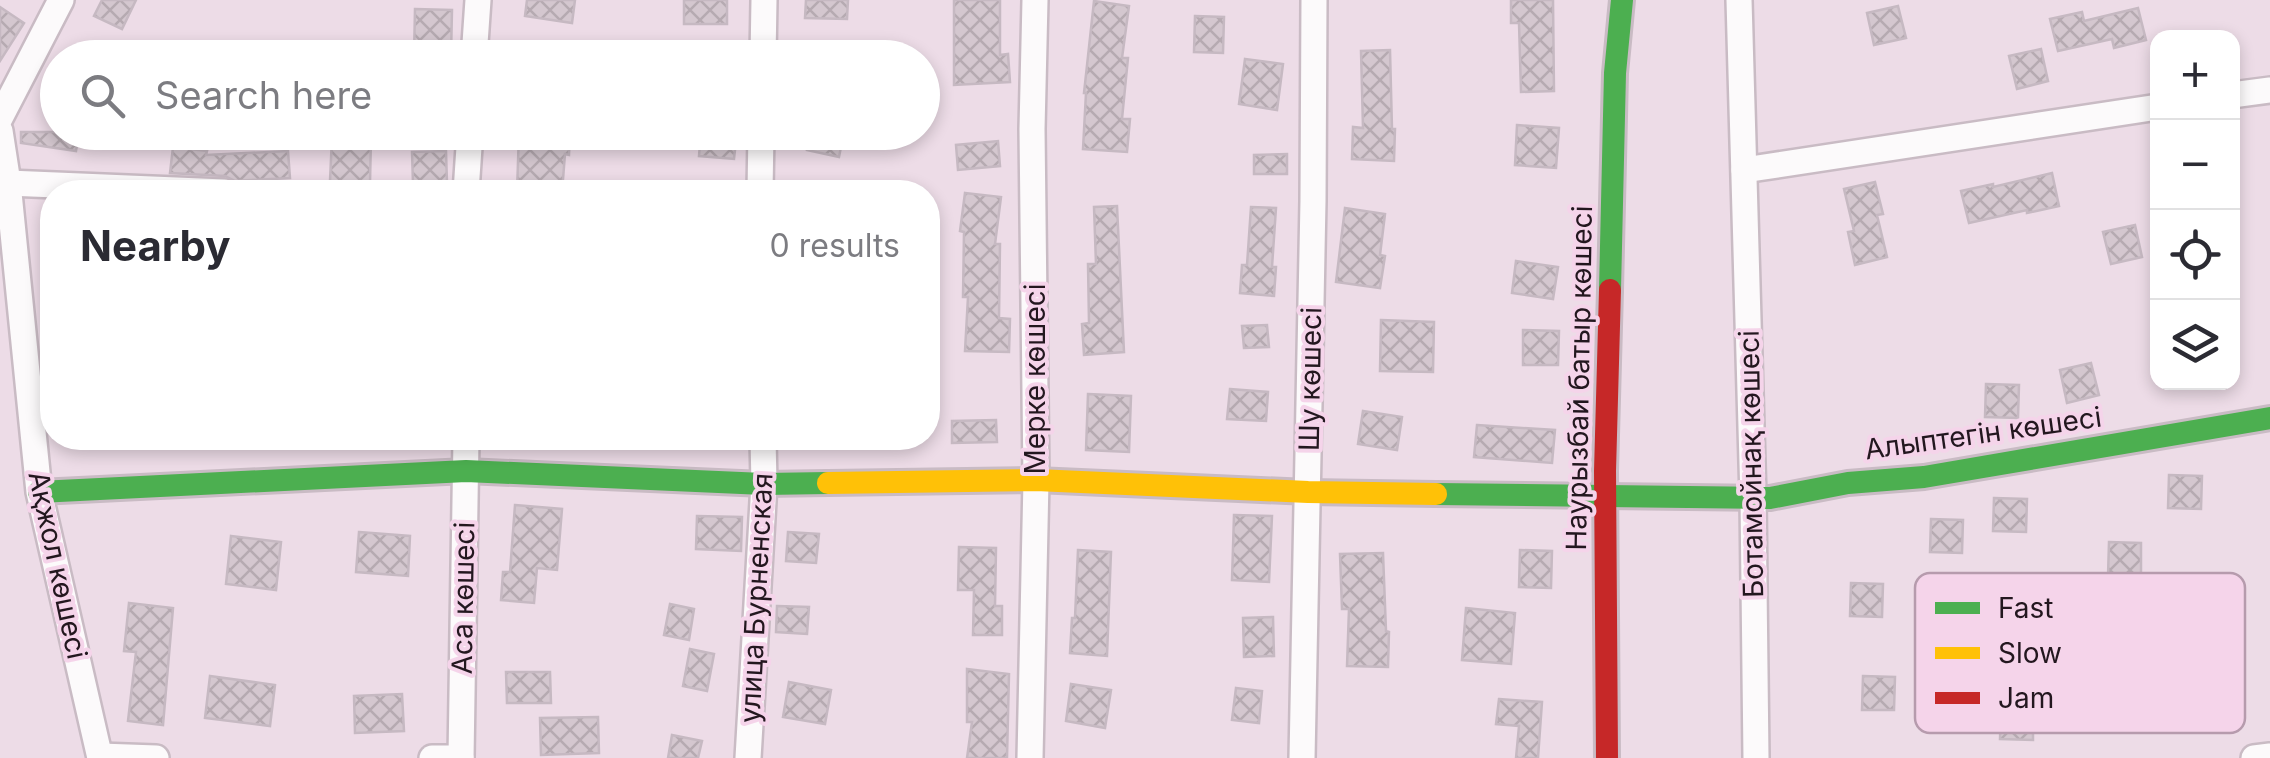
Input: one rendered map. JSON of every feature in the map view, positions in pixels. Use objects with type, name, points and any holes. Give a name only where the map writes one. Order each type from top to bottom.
[{"type":"street","points":[[40,40],[61,0]]},
{"type":"street","points":[[475,40],[478,0]]},
{"type":"street","points":[[763,40],[764,0]]},
{"type":"street","name":"Мерке көшесі","points":[[1030,758],[1036,480],[1032,129],[1035,0]]},
{"type":"street","name":"Шу көшесі","points":[[1302,758],[1314,0]]},
{"type":"street","name":"Наурызбай батыр көшесі","points":[[1607,758],[1605,496],[1615,73],[1622,0]]},
{"type":"street","name":"Ботамойнақ көшесі","points":[[1739,0],[1756,758]]},
{"type":"street","points":[[0,118],[40,41]]},
{"type":"street","points":[[2240,94],[2270,90]]},
{"type":"street","points":[[1744,170],[2150,108]]},
{"type":"street","name":"Ақжол көшесі","points":[[0,131],[39,492],[100,757]]},
{"type":"street","points":[[467,180],[469,150]]},
{"type":"street","points":[[760,180],[761,150]]},
{"type":"street","points":[[8,184],[40,185]]},
{"type":"street","name":"Алыптегін көшесі","points":[[39,492],[466,471],[764,484],[1036,480],[1308,492],[1770,498],[2270,418]]},
{"type":"street","name":"Аса көшесі","points":[[461,758],[466,450]]},
{"type":"street","name":"улица Бурненская","points":[[748,758],[763,450]]},
{"type":"street","points":[[2254,758],[2270,756]]},
{"type":"street","points":[[100,757],[156,758]]},
{"type":"street","points":[[432,758],[461,758]]},
{"type":"building","points":[[102,0],[136,0],[122,29],[94,16]]},
{"type":"building","points":[[527,0],[575,0],[572,23],[525,16]]},
{"type":"building","points":[[684,0],[727,0],[727,24],[684,24]]},
{"type":"building","points":[[806,0],[848,0],[847,19],[805,18]]},
{"type":"building","points":[[954,0],[1000,0],[1000,55],[1008,54],[1010,82],[954,85]]},
{"type":"building","points":[[1511,0],[1553,0],[1554,91],[1521,92],[1519,23],[1511,23]]},
{"type":"building","points":[[1094,1],[1129,6],[1122,58],[1128,58],[1122,119],[1130,119],[1127,152],[1083,149],[1084,93]]},
{"type":"building","points":[[1898,6],[1906,38],[1874,45],[1867,13]]},
{"type":"building","points":[[0,7],[24,23],[0,61]]},
{"type":"building","points":[[2138,8],[2146,40],[2114,48],[2112,39],[2058,51],[2050,19],[2082,12],[2084,21]]},
{"type":"building","points":[[415,9],[452,10],[451,40],[414,40]]},
{"type":"building","points":[[1195,16],[1224,17],[1223,53],[1194,52]]},
{"type":"building","points":[[2041,49],[2048,81],[2017,89],[2009,56]]},
{"type":"building","points":[[1390,50],[1394,161],[1352,159],[1353,127],[1363,128],[1361,51]]},
{"type":"building","points":[[1245,59],[1283,64],[1277,110],[1239,104]]},
{"type":"building","points":[[1517,125],[1559,128],[1556,168],[1515,165]]},
{"type":"building","points":[[21,132],[40,132],[40,146],[21,143]]},
{"type":"building","points":[[998,141],[1000,166],[958,170],[956,145]]},
{"type":"building","points":[[173,150],[207,151],[206,155],[288,151],[290,178],[233,180],[225,176],[170,173]]},
{"type":"building","points":[[331,150],[371,150],[370,180],[330,180]]},
{"type":"building","points":[[518,150],[569,150],[569,155],[565,154],[563,180],[517,180]]},
{"type":"building","points":[[700,150],[735,150],[734,159],[699,156]]},
{"type":"building","points":[[807,150],[840,150],[839,157]]},
{"type":"building","points":[[446,151],[447,180],[413,180],[412,152]]},
{"type":"building","points":[[1287,154],[1287,174],[1254,174],[1254,155]]},
{"type":"building","points":[[2052,173],[2059,206],[1969,223],[1961,191]]},
{"type":"building","points":[[1875,182],[1883,214],[1877,215],[1887,257],[1855,265],[1848,232],[1854,231],[1844,189]]},
{"type":"building","points":[[965,193],[1001,197],[995,244],[1000,244],[999,318],[1010,319],[1009,352],[965,351],[968,297],[963,297],[964,232],[960,231]]},
{"type":"building","points":[[1117,206],[1124,352],[1084,355],[1082,324],[1089,323],[1088,264],[1096,264],[1094,207]]},
{"type":"building","points":[[1251,207],[1276,208],[1274,296],[1240,293],[1242,265],[1247,265]]},
{"type":"building","points":[[1345,208],[1385,214],[1380,288],[1336,282]]},
{"type":"building","points":[[2135,225],[2142,257],[2111,264],[2103,232]]},
{"type":"building","points":[[1516,261],[1558,267],[1553,299],[1512,293]]},
{"type":"building","points":[[1381,320],[1434,322],[1433,372],[1380,371]]},
{"type":"building","points":[[1267,325],[1269,347],[1244,348],[1242,326]]},
{"type":"building","points":[[1523,330],[1559,331],[1558,365],[1523,365]]},
{"type":"building","points":[[2091,363],[2099,395],[2067,403],[2060,370]]},
{"type":"building","points":[[1986,384],[2019,385],[2018,418],[1985,417]]},
{"type":"building","points":[[1230,389],[1268,392],[1266,421],[1227,419]]},
{"type":"building","points":[[1088,394],[1131,396],[1129,452],[1086,450]]},
{"type":"building","points":[[1363,411],[1402,417],[1397,450],[1358,444]]},
{"type":"building","points":[[996,420],[997,442],[952,443],[952,421]]},
{"type":"building","points":[[1477,425],[1555,430],[1552,463],[1474,457]]},
{"type":"building","points":[[2169,475],[2202,476],[2201,509],[2168,508]]},
{"type":"building","points":[[1994,498],[2027,499],[2026,532],[1993,531]]},
{"type":"building","points":[[515,505],[562,509],[557,570],[537,568],[534,603],[501,600],[503,572],[510,572]]},
{"type":"building","points":[[1234,515],[1272,516],[1269,582],[1232,580]]},
{"type":"building","points":[[697,516],[742,517],[741,551],[696,549]]},
{"type":"building","points":[[1931,519],[1963,520],[1962,553],[1930,552]]},
{"type":"building","points":[[359,532],[410,536],[408,576],[356,572]]},
{"type":"building","points":[[788,532],[819,534],[816,563],[786,561]]},
{"type":"building","points":[[231,536],[281,542],[276,590],[226,584]]},
{"type":"building","points":[[2109,542],[2141,543],[2141,573],[2108,573]]},
{"type":"building","points":[[959,547],[996,548],[995,606],[1002,606],[1002,635],[973,635],[974,590],[958,590]]},
{"type":"building","points":[[1078,550],[1111,552],[1107,656],[1070,653]]},
{"type":"building","points":[[1520,550],[1552,551],[1551,588],[1519,587]]},
{"type":"building","points":[[1383,553],[1388,667],[1347,666],[1349,609],[1342,609],[1340,554]]},
{"type":"building","points":[[1851,583],[1883,584],[1882,617],[1850,616]]},
{"type":"building","points":[[129,603],[173,608],[163,725],[128,721],[136,652],[124,651]]},
{"type":"building","points":[[670,604],[694,609],[689,640],[664,635]]},
{"type":"building","points":[[777,606],[809,607],[807,634],[776,632]]},
{"type":"building","points":[[1466,608],[1515,613],[1511,664],[1462,660]]},
{"type":"building","points":[[1273,617],[1274,656],[1244,657],[1243,618]]},
{"type":"building","points":[[690,649],[714,654],[707,691],[683,686]]},
{"type":"building","points":[[967,669],[1009,674],[1007,758],[967,758],[972,722],[967,722]]},
{"type":"building","points":[[506,672],[550,672],[551,703],[507,703]]},
{"type":"building","points":[[210,676],[275,685],[270,726],[205,718]]},
{"type":"building","points":[[1863,676],[1895,677],[1894,710],[1862,710]]},
{"type":"building","points":[[789,682],[831,690],[825,724],[783,717]]},
{"type":"building","points":[[1071,684],[1111,690],[1105,728],[1066,721]]},
{"type":"building","points":[[1236,688],[1262,691],[1259,723],[1232,720]]},
{"type":"building","points":[[402,694],[404,731],[355,733],[354,696]]},
{"type":"building","points":[[1499,699],[1542,702],[1538,758],[1516,758],[1519,726],[1496,724]]},
{"type":"building","points":[[598,717],[599,753],[541,755],[540,718]]},
{"type":"building","points":[[2000,733],[2033,733],[2033,740],[2000,739]]},
{"type":"building","points":[[672,735],[702,741],[698,758],[668,758]]},
{"type":"traffic: fast","points":[[1610,290],[1615,73],[1622,0]]},
{"type":"traffic: fast","points":[[1436,494],[1770,498],[1848,483],[1924,477],[2270,418]]},
{"type":"traffic: fast","points":[[39,492],[466,471],[764,484],[828,483]]},
{"type":"traffic: slow","points":[[828,483],[1036,480],[1436,494]]},
{"type":"traffic: jam","points":[[1607,758],[1605,471],[1610,290]]}]
